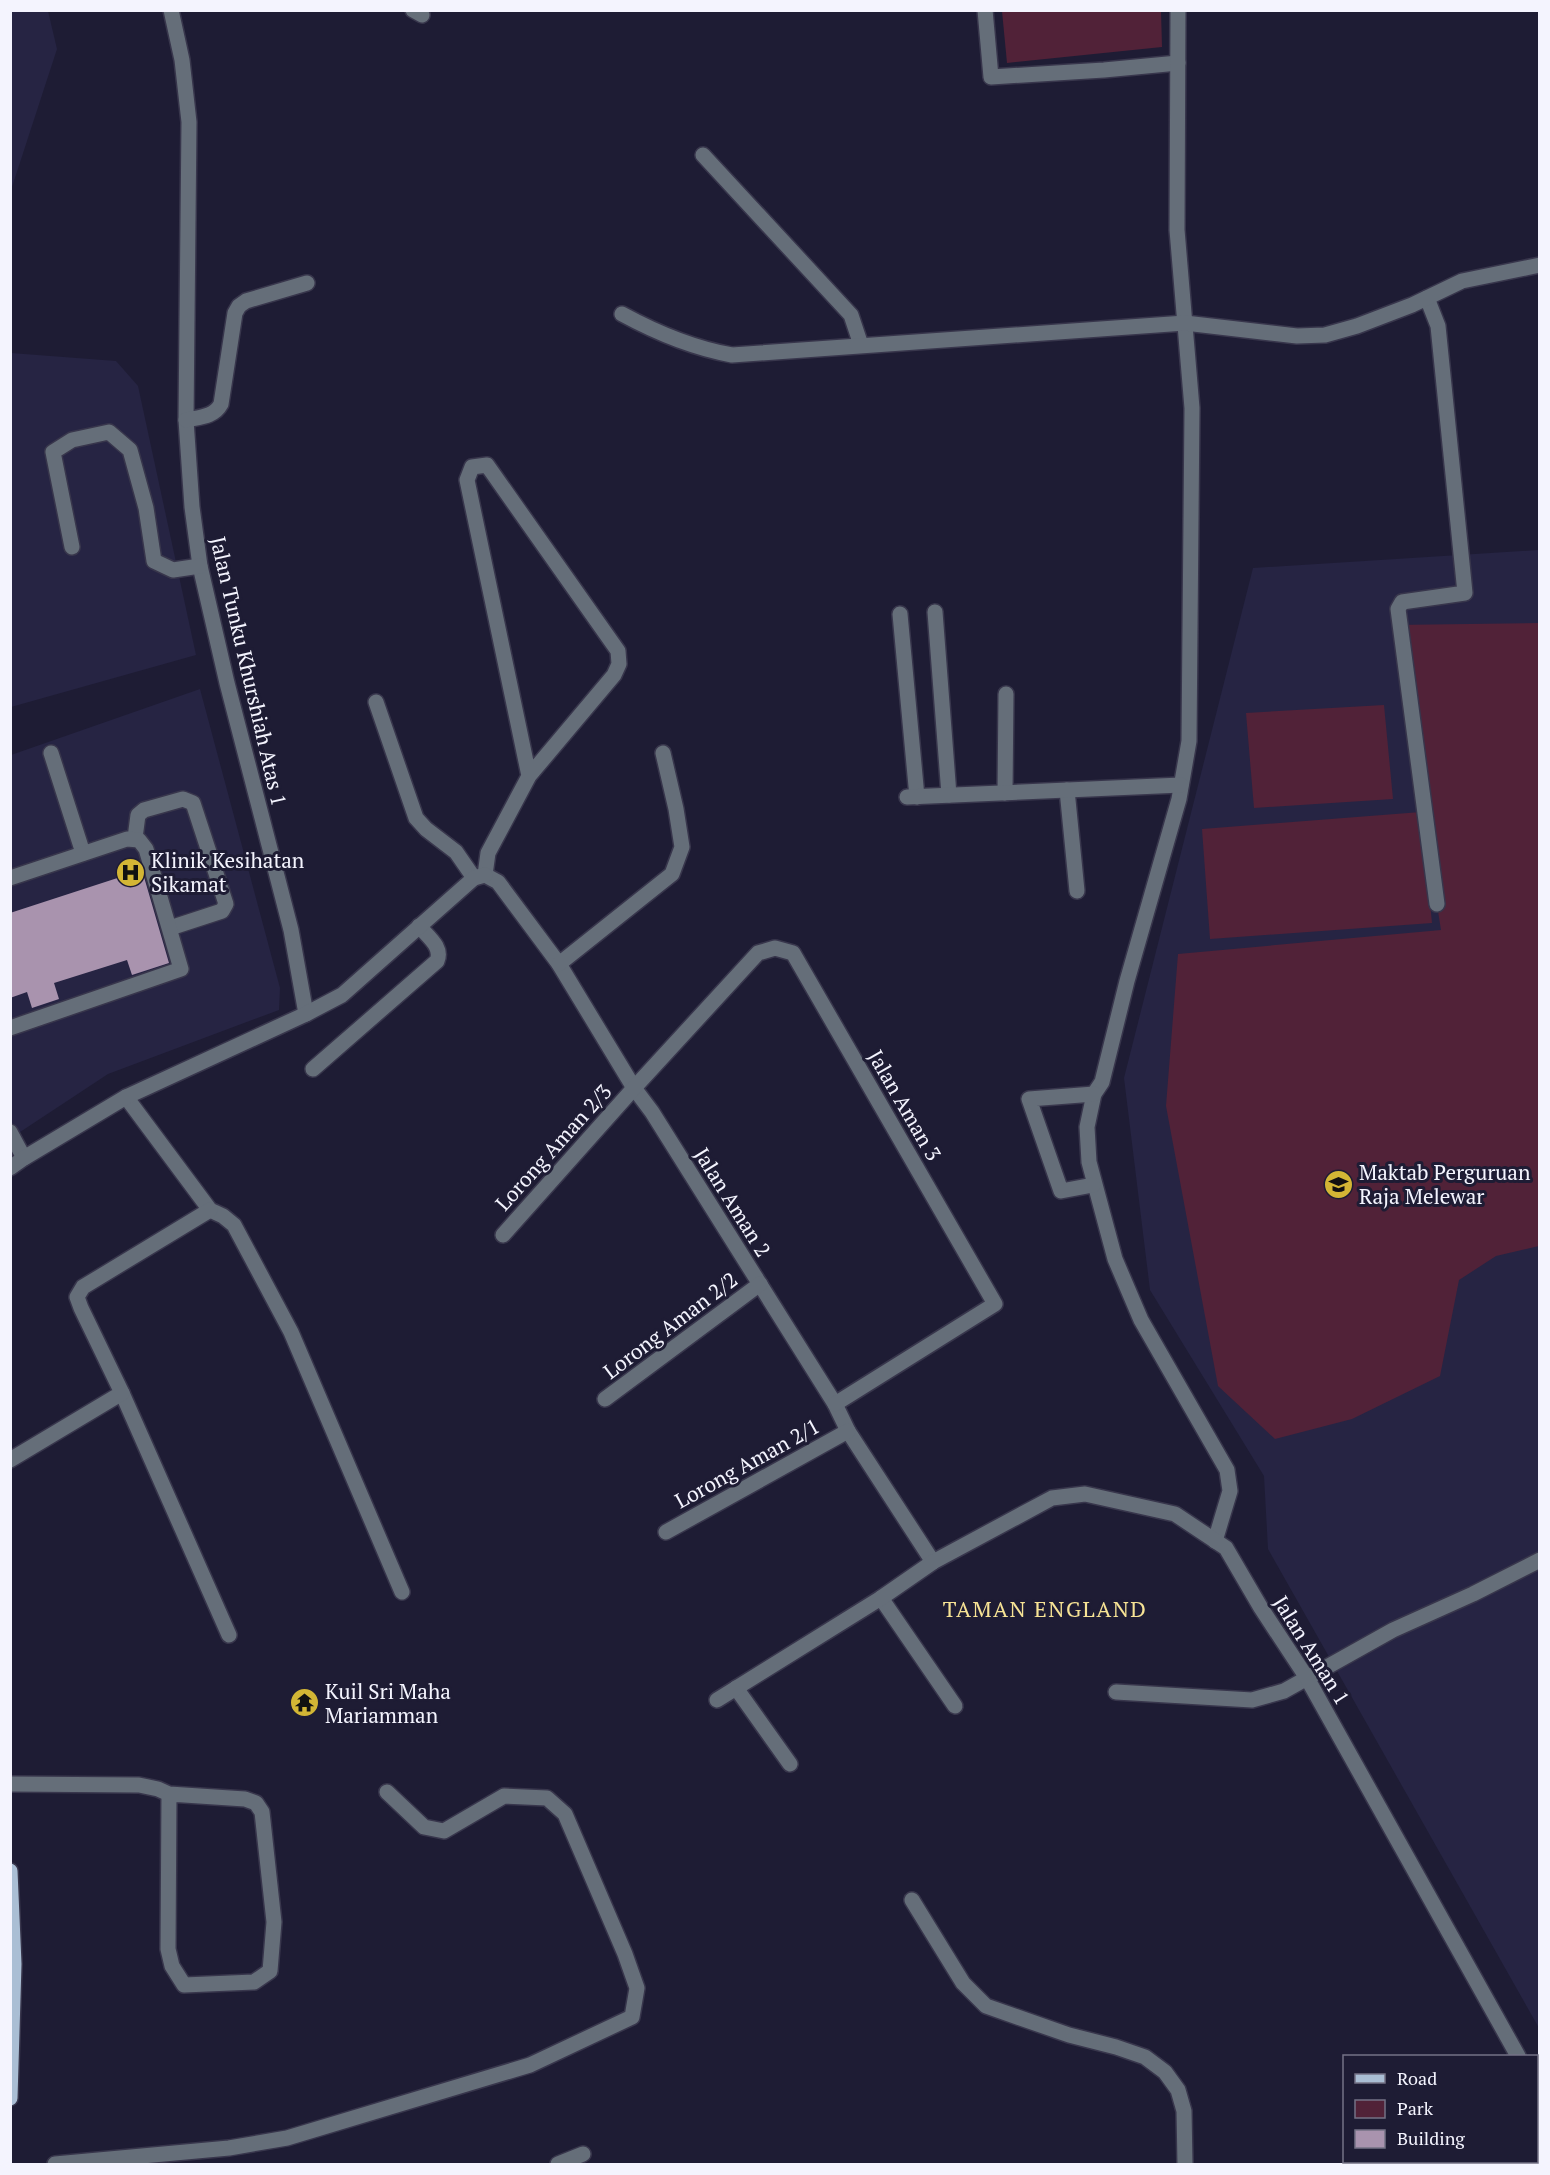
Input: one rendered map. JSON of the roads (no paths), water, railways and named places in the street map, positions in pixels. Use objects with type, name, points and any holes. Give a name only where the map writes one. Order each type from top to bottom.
[{"type":"main road","points":[[10,1871],[12,1964],[10,2097]]},
{"type":"street","name":"Jalan Tunku Khurshiah Atas 1","points":[[171,10],[182,60],[189,122],[186,420],[192,507],[200,566],[227,683],[291,930],[306,1014]]},
{"type":"street","points":[[985,10],[991,77],[1178,63]]},
{"type":"street","points":[[1178,10],[1177,230],[1192,408],[1189,741],[1181,785],[1127,981],[1102,1082],[1094,1094],[1087,1127],[1093,1185],[1115,1259],[1141,1320],[1227,1470],[1230,1491],[1215,1541]]},
{"type":"street","points":[[703,155],[851,315],[861,345]]},
{"type":"street","points":[[621,315],[702,349],[732,355],[1185,323],[1297,336],[1325,335],[1357,326],[1427,298],[1462,281],[1539,266]]},
{"type":"street","points":[[186,420],[211,415],[221,404],[235,313],[239,306],[246,301],[307,283]]},
{"type":"street","points":[[1427,298],[1438,326],[1465,593],[1414,599],[1402,602],[1398,609],[1437,904]]},
{"type":"street","points":[[72,547],[53,452],[72,440],[109,432],[130,450],[146,508],[154,561],[173,570],[200,566]]},
{"type":"street","points":[[10,1168],[126,1097],[306,1014],[342,995],[419,926],[479,877],[488,853],[529,776],[614,675],[619,664],[618,651],[487,465],[472,466],[466,480],[529,776]]},
{"type":"street","points":[[934,612],[949,795]]},
{"type":"street","points":[[900,614],[912,797],[1181,785]]},
{"type":"street","points":[[1005,793],[1006,694]]},
{"type":"street","name":"Jalan Aman 2","points":[[376,702],[416,818],[426,829],[456,852],[479,877],[498,882],[559,964],[634,1088],[652,1112],[835,1404],[848,1431],[933,1562]]},
{"type":"street","points":[[51,753],[83,853]]},
{"type":"street","points":[[559,964],[672,874],[682,846],[663,753]]},
{"type":"street","points":[[1067,790],[1077,891]]},
{"type":"street","points":[[135,838],[138,815],[144,810],[183,799],[192,803],[226,904],[222,911],[170,928]]},
{"type":"street","points":[[10,878],[127,839],[140,840],[146,849],[181,969],[10,1028]]},
{"type":"street","points":[[313,1069],[438,961],[440,955],[438,948],[419,926]]},
{"type":"street","name":"Jalan Aman 3","points":[[634,1088],[758,953],[775,948],[794,953],[995,1304],[835,1404]]},
{"type":"street","name":"Lorong Aman 2/3","points":[[503,1235],[634,1088]]},
{"type":"street","points":[[1093,1185],[1060,1191],[1029,1099],[1094,1094]]},
{"type":"street","points":[[126,1097],[210,1210],[223,1216],[234,1225],[291,1332],[402,1592]]},
{"type":"street","points":[[10,1131],[24,1158]]},
{"type":"street","points":[[210,1210],[83,1287],[77,1297],[229,1635]]},
{"type":"street","name":"Lorong Aman 2/2","points":[[606,1399],[760,1284]]},
{"type":"street","points":[[10,1460],[122,1393]]},
{"type":"street","name":"Lorong Aman 2/1","points":[[666,1532],[848,1431]]},
{"type":"street","name":"Jalan Aman 1","points":[[717,1700],[880,1598],[933,1562],[1052,1498],[1085,1494],[1175,1514],[1226,1548],[1261,1608],[1307,1678],[1486,2003],[1517,2055]]},
{"type":"street","points":[[1116,1692],[1252,1700],[1284,1691],[1394,1630],[1473,1594],[1539,1560]]},
{"type":"street","points":[[880,1598],[955,1706]]},
{"type":"street","points":[[736,1688],[790,1764]]},
{"type":"street","points":[[10,1784],[139,1785],[169,1794],[245,1799],[256,1803],[262,1812],[274,1922],[270,1971],[254,1982],[184,1985],[172,1966],[168,1949],[169,1794]]},
{"type":"street","points":[[54,2164],[229,2148],[287,2138],[530,2065],[632,2017],[637,1988],[625,1954],[565,1814],[547,1797],[504,1796],[444,1831],[424,1827],[387,1792]]},
{"type":"street","points":[[912,1900],[963,1983],[987,2006],[1069,2035],[1144,2057],[1165,2072],[1178,2090],[1184,2110],[1185,2164]]},
{"type":"street","points":[[558,2164],[583,2154]]},
{"type":"place","name":"Klinik Kesihatan Sikamat","points":[[130,872]]},
{"type":"place","name":"Maktab Perguruan Raja Melewar","points":[[1338,1184]]},
{"type":"place","name":"Kuil Sri Maha Mariamman","points":[[304,1703]]},
{"type":"district","name":"TAMAN ENGLAND","points":[[1045,1608]]}]
